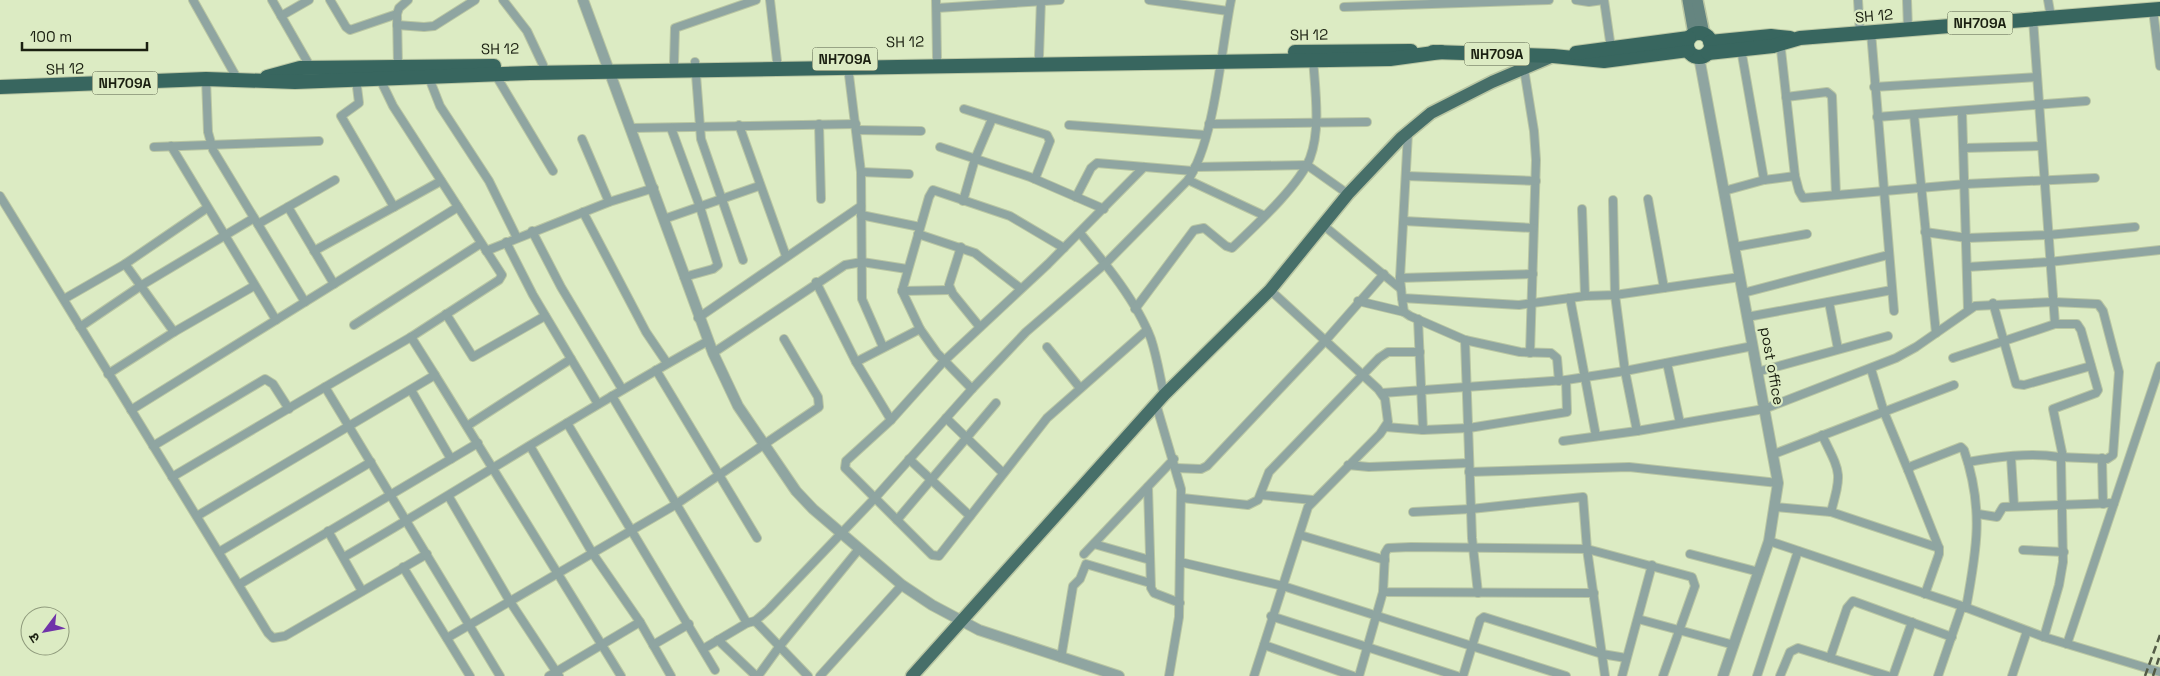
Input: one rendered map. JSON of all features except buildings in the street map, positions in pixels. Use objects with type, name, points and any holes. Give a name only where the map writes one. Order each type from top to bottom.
[{"type":"highway","name":"SH 12","points":[[1553,56],[1611,48],[1780,40],[2033,19],[2135,5],[2156,9]]},
{"type":"highway","name":"SH 12","points":[[244,80],[300,68],[543,65],[608,68],[1220,58],[1312,56],[1392,49],[1553,56],[1604,61],[1699,44],[1741,49],[1780,40]]},
{"type":"highway","name":"SH 12","points":[[0,87],[206,79],[295,82],[356,79],[380,80],[674,63],[695,67],[778,61],[848,64],[937,58],[1039,56],[1220,58]]},
{"type":"main road","points":[[1688,0],[1699,44]]},
{"type":"main road","points":[[1697,0],[1699,44]]},
{"type":"main road","points":[[912,676],[1160,400],[1270,290],[1348,194],[1408,133],[1431,113],[1553,56]]},
{"type":"street","points":[[193,0],[244,80]]},
{"type":"street","points":[[272,0],[311,68]]},
{"type":"street","points":[[281,16],[308,0]]},
{"type":"street","points":[[330,0],[346,27],[350,30],[397,14]]},
{"type":"street","points":[[398,67],[397,14],[399,8],[408,0]]},
{"type":"street","points":[[397,25],[424,28],[434,26],[475,0]]},
{"type":"street","points":[[503,0],[527,31],[543,65]]},
{"type":"street","points":[[583,0],[654,188],[698,318],[713,353],[738,406],[796,491],[840,534],[902,585],[932,606],[995,637],[1119,676]]},
{"type":"street","points":[[674,63],[675,28],[756,0]]},
{"type":"street","points":[[770,0],[778,61]]},
{"type":"street","points":[[937,58],[936,4],[1060,0]]},
{"type":"street","points":[[1149,0],[1228,11]]},
{"type":"street","points":[[703,649],[751,622],[768,610],[875,498],[972,388],[1026,332],[1106,263],[1188,180],[1194,169],[1209,124],[1231,0]]},
{"type":"street","points":[[1344,7],[1391,3],[1549,0]]},
{"type":"street","points":[[1576,0],[1589,2],[1604,0],[1611,48]]},
{"type":"street","points":[[1858,0],[1874,86],[1894,311]]},
{"type":"street","points":[[1907,0],[1908,29]]},
{"type":"street","points":[[2048,0],[2051,17]]},
{"type":"street","points":[[1039,56],[1041,1]]},
{"type":"street","points":[[2156,9],[2160,66]]},
{"type":"street","points":[[2033,19],[2054,324]]},
{"type":"street","points":[[1780,40],[1795,176],[1803,198],[1966,184],[2095,178]]},
{"type":"street","name":"post office","points":[[1699,44],[1778,483],[1776,507],[1769,542],[1724,676]]},
{"type":"street","points":[[1741,49],[1764,180]]},
{"type":"street","points":[[1135,309],[1197,228],[1204,228],[1226,246],[1232,248],[1295,182],[1307,164],[1312,149],[1316,124],[1312,56]]},
{"type":"street","points":[[848,64],[860,172],[862,299],[883,347]]},
{"type":"street","points":[[695,67],[698,127],[743,260]]},
{"type":"street","points":[[1524,69],[1534,131],[1536,181],[1530,353]]},
{"type":"street","points":[[495,74],[553,171]]},
{"type":"street","points":[[429,78],[440,106],[486,176],[517,238]]},
{"type":"street","points":[[1874,86],[2037,78]]},
{"type":"street","points":[[206,79],[211,145],[305,302]]},
{"type":"street","points":[[356,79],[359,103],[341,116],[394,207]]},
{"type":"street","points":[[172,477],[411,337],[501,278],[500,272],[480,244],[393,106],[380,80]]},
{"type":"street","points":[[1786,97],[1827,92],[1832,96],[1836,195]]},
{"type":"street","points":[[1877,117],[1962,112],[2086,101]]},
{"type":"street","points":[[964,109],[992,119],[1044,133],[1050,137],[1035,179]]},
{"type":"street","points":[[1962,112],[1966,184],[1968,310]]},
{"type":"street","points":[[1914,115],[1936,333]]},
{"type":"street","points":[[963,201],[975,159],[992,119]]},
{"type":"street","points":[[1209,124],[1367,122]]},
{"type":"street","points":[[631,128],[819,124],[921,131]]},
{"type":"street","points":[[819,124],[821,199]]},
{"type":"street","points":[[1070,124],[1205,135]]},
{"type":"street","points":[[739,125],[759,186],[786,256]]},
{"type":"street","points":[[671,128],[700,207],[718,265],[713,269],[684,277]]},
{"type":"street","points":[[1404,312],[1400,278],[1408,133]]},
{"type":"street","points":[[582,140],[609,202]]},
{"type":"street","points":[[154,146],[319,141]]},
{"type":"street","points":[[171,146],[276,320]]},
{"type":"street","points":[[1964,148],[2042,146]]},
{"type":"street","points":[[940,147],[1035,179],[1104,209]]},
{"type":"street","points":[[1076,197],[1091,168],[1097,163],[1194,169],[1307,164],[1348,194]]},
{"type":"street","points":[[1144,167],[1080,233],[944,361],[891,420],[844,465],[847,471],[936,557],[942,553],[1047,418],[1147,330]]},
{"type":"street","points":[[860,172],[909,174]]},
{"type":"street","points":[[1406,176],[1536,181]]},
{"type":"street","points":[[1724,191],[1764,180],[1795,176]]},
{"type":"street","points":[[80,327],[142,285],[224,235],[288,207],[334,180]]},
{"type":"street","points":[[1188,180],[1263,215]]},
{"type":"street","points":[[314,251],[441,181]]},
{"type":"street","points":[[664,219],[759,186]]},
{"type":"street","points":[[486,251],[582,212],[654,188]]},
{"type":"street","points":[[972,388],[944,361],[920,329],[902,290],[928,197],[933,190],[1010,216],[1064,248]]},
{"type":"street","points":[[0,196],[108,374],[240,584],[268,633],[278,638],[285,636],[427,554]]},
{"type":"street","points":[[1648,198],[1664,288]]},
{"type":"street","points":[[1613,200],[1615,295],[1625,371],[1637,431]]},
{"type":"street","points":[[698,318],[861,206]]},
{"type":"street","points":[[288,207],[334,284]]},
{"type":"street","points":[[131,410],[458,207]]},
{"type":"street","points":[[64,299],[125,264],[207,208]]},
{"type":"street","points":[[1582,209],[1585,296]]},
{"type":"street","points":[[582,212],[646,332],[667,364]]},
{"type":"street","points":[[861,215],[919,230],[960,247],[983,258],[1020,288]]},
{"type":"street","points":[[1404,221],[1533,228]]},
{"type":"street","points":[[1323,225],[1401,289]]},
{"type":"street","points":[[1925,232],[1967,238],[2048,235],[2134,227]]},
{"type":"street","points":[[532,231],[561,287],[622,389]]},
{"type":"street","points":[[1080,233],[1106,263],[1147,330],[1153,348],[1160,400],[1182,498],[1180,603],[1176,644],[1168,676]]},
{"type":"street","points":[[1735,247],[1807,234]]},
{"type":"street","points":[[506,242],[545,316],[598,404]]},
{"type":"street","points":[[354,325],[480,244]]},
{"type":"street","points":[[960,247],[950,280],[950,290],[980,326]]},
{"type":"street","points":[[1966,267],[2050,262],[2160,250]]},
{"type":"street","points":[[1743,293],[1888,255]]},
{"type":"street","points":[[713,353],[845,264],[862,262],[907,269]]},
{"type":"street","points":[[125,264],[142,285],[174,332]]},
{"type":"street","points":[[1176,468],[1201,469],[1207,466],[1326,340],[1358,301],[1384,274]]},
{"type":"street","points":[[1400,278],[1533,274]]},
{"type":"street","points":[[1402,298],[1532,304],[1585,296],[1615,295],[1740,277]]},
{"type":"street","points":[[816,282],[856,362],[891,420]]},
{"type":"street","points":[[108,374],[174,332],[254,286]]},
{"type":"street","points":[[902,290],[950,290]]},
{"type":"street","points":[[1254,676],[1271,616],[1300,535],[1305,512],[1312,500],[1386,427],[1388,415],[1382,393],[1270,290]]},
{"type":"street","points":[[1747,317],[1892,290]]},
{"type":"street","points":[[1570,298],[1596,436]]},
{"type":"street","points":[[1358,301],[1404,312],[1465,340],[1530,353],[1551,353],[1555,355],[1558,362],[1567,412],[1468,428],[1423,430],[1386,427]]},
{"type":"street","points":[[1829,302],[1838,350]]},
{"type":"street","points":[[1563,441],[1637,431],[1764,409],[1871,369],[1907,353],[1968,310],[1982,304],[2053,302],[2098,304],[2103,311],[2116,356],[2119,377],[2112,455],[2110,458],[2012,457],[1968,462]]},
{"type":"street","points":[[1993,303],[2005,340],[2014,380],[2019,386],[2091,366]]},
{"type":"street","points":[[446,314],[473,358],[545,316]]},
{"type":"street","points":[[1418,319],[1423,430]]},
{"type":"street","points":[[1953,358],[2054,324],[2077,324],[2081,330],[2098,386],[2096,393],[2070,401],[2052,412],[2062,464],[2061,505],[2064,552],[2059,585],[2044,637]]},
{"type":"street","points":[[856,362],[920,329]]},
{"type":"street","points":[[1757,372],[1888,336]]},
{"type":"street","points":[[411,337],[494,468],[556,573],[621,676]]},
{"type":"street","points":[[447,638],[509,600],[593,554],[675,505],[816,410],[820,403],[784,339]]},
{"type":"street","points":[[1465,340],[1468,388],[1469,472],[1473,549],[1478,593]]},
{"type":"street","points":[[344,557],[449,497],[622,389],[708,341]]},
{"type":"street","points":[[1382,393],[1562,381],[1625,371],[1753,346]]},
{"type":"street","points":[[1047,347],[1080,388]]},
{"type":"street","points":[[1182,498],[1248,505],[1258,500],[1268,472],[1362,374],[1388,352],[1420,352]]},
{"type":"street","points":[[467,426],[571,359]]},
{"type":"street","points":[[1667,363],[1680,423]]},
{"type":"street","points":[[2067,644],[2160,366]]},
{"type":"street","points":[[1871,369],[1884,412],[1939,548],[1939,554],[1925,594]]},
{"type":"street","points":[[656,370],[757,538]]},
{"type":"street","points":[[197,516],[435,375]]},
{"type":"street","points":[[153,446],[265,379],[273,384],[288,409]]},
{"type":"street","points":[[1774,454],[1954,385]]},
{"type":"street","points":[[325,387],[408,521],[500,676]]},
{"type":"street","points":[[411,390],[451,459]]},
{"type":"street","points":[[612,396],[675,505],[751,622],[808,676]]},
{"type":"street","points":[[897,520],[996,403]]},
{"type":"street","points":[[946,418],[1003,473]]},
{"type":"street","points":[[567,423],[715,670]]},
{"type":"street","points":[[1822,435],[1839,472],[1839,482],[1830,512]]},
{"type":"street","points":[[240,584],[478,443]]},
{"type":"street","points":[[530,446],[593,554],[640,622],[671,676]]},
{"type":"street","points":[[1908,470],[1912,466],[1959,447],[1964,450],[1975,488],[1978,514],[1974,567],[1964,607],[1938,676]]},
{"type":"street","points":[[2012,457],[2014,506]]},
{"type":"street","points":[[2102,458],[2103,504]]},
{"type":"street","points":[[909,459],[970,516]]},
{"type":"street","points":[[1084,554],[1174,459]]},
{"type":"street","points":[[219,552],[371,462]]},
{"type":"street","points":[[1348,465],[1369,467],[1469,463]]},
{"type":"street","points":[[1469,472],[1629,467],[1778,483]]},
{"type":"street","points":[[1148,487],[1150,583],[1154,592],[1180,603]]},
{"type":"street","points":[[1261,495],[1312,500]]},
{"type":"street","points":[[449,497],[554,674],[640,622]]},
{"type":"street","points":[[1413,512],[1471,509],[1583,497],[1587,549],[1605,676]]},
{"type":"street","points":[[1978,514],[1997,516],[2002,507],[2014,506],[2114,503]]},
{"type":"street","points":[[1776,507],[1830,512],[1939,548]]},
{"type":"street","points":[[328,531],[362,590]]},
{"type":"street","points":[[1300,535],[1385,560]]},
{"type":"street","points":[[1769,542],[1964,607],[2044,637],[2160,672]]},
{"type":"street","points":[[1094,544],[1150,560]]},
{"type":"street","points":[[1360,676],[1383,592],[1385,560],[1388,548],[1587,549],[1692,577],[1695,581],[1663,676]]},
{"type":"street","points":[[718,640],[757,676],[859,549]]},
{"type":"street","points":[[2023,550],[2064,552]]},
{"type":"street","points":[[1757,676],[1798,551]]},
{"type":"street","points":[[1690,554],[1759,572]]},
{"type":"street","points":[[1180,562],[1283,586],[1565,676]]},
{"type":"street","points":[[1061,658],[1073,586],[1080,579],[1086,564],[1150,583]]},
{"type":"street","points":[[1622,676],[1652,565]]},
{"type":"street","points":[[403,568],[470,676]]},
{"type":"street","points":[[820,676],[902,585]]},
{"type":"street","points":[[1383,592],[1594,593]]},
{"type":"street","points":[[1830,658],[1847,608],[1853,602],[1952,637]]},
{"type":"street","points":[[1271,616],[1457,676]]},
{"type":"street","points":[[1463,676],[1480,620],[1484,617],[1602,654],[1626,658]]},
{"type":"street","points":[[1638,619],[1734,645]]},
{"type":"street","points":[[1894,676],[1912,622]]},
{"type":"street","points":[[653,645],[688,624]]},
{"type":"street","points":[[2012,676],[2027,631]]},
{"type":"street","points":[[1264,645],[1353,676]]},
{"type":"street","points":[[1780,676],[1786,658],[1793,649],[1804,649],[1888,676]]},
{"type":"railway","points":[[2145,676],[2160,635]]},
{"type":"railway","points":[[2153,676],[2159,658]]}]
